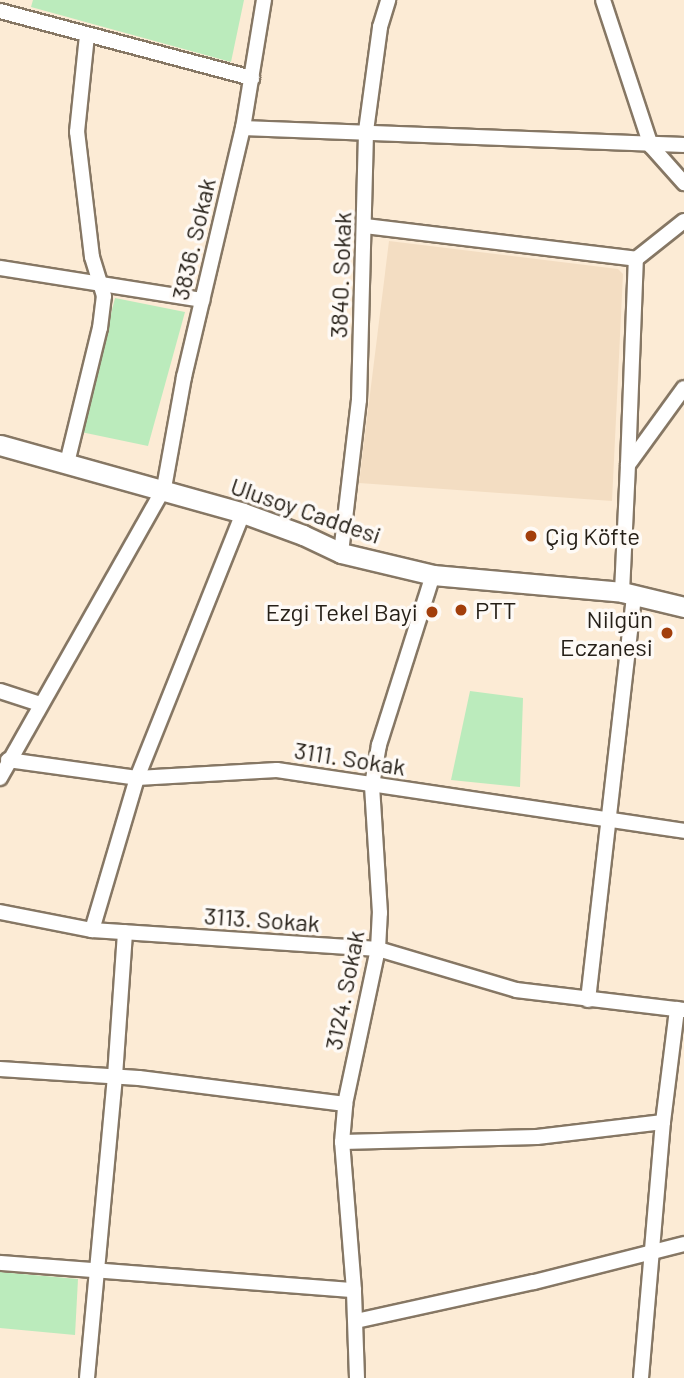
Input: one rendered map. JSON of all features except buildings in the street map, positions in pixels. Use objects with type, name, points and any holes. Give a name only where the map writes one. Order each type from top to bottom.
[{"type":"street","name":"3836. Sokak","points":[[0,778],[164,488],[184,377],[243,128],[264,0]]},
{"type":"street","name":"3840. Sokak","points":[[341,553],[359,400],[366,131],[380,27],[388,0]]},
{"type":"street","points":[[603,0],[651,146],[684,183]]},
{"type":"street","points":[[0,11],[252,78]]},
{"type":"street","points":[[67,463],[100,328],[104,296],[92,257],[77,132],[87,36]]},
{"type":"street","points":[[243,128],[366,131],[651,146],[684,145]]},
{"type":"street","points":[[365,226],[636,259],[684,221]]},
{"type":"street","points":[[588,1000],[610,820],[628,594],[628,465],[636,259]]},
{"type":"street","points":[[0,268],[202,300]]},
{"type":"street","points":[[628,465],[684,388]]},
{"type":"street","name":"Ulusoy Caddesi","points":[[0,445],[164,488],[243,513],[341,553],[433,575],[628,594],[684,607]]},
{"type":"street","points":[[92,930],[137,778],[243,513]]},
{"type":"street","name":"3124. Sokak","points":[[357,1378],[355,1290],[342,1142],[345,1104],[378,949],[380,913],[372,785],[379,745],[433,575]]},
{"type":"street","points":[[0,691],[40,704]]},
{"type":"street","name":"3111. Sokak","points":[[8,760],[137,778],[277,770],[684,831]]},
{"type":"street","name":"3113. Sokak","points":[[0,912],[92,930],[378,949],[516,990],[680,1009]]},
{"type":"street","points":[[87,1378],[115,1076],[125,932]]},
{"type":"street","points":[[641,1378],[663,1122],[680,1009]]},
{"type":"street","points":[[0,1069],[115,1076],[345,1104]]},
{"type":"street","points":[[342,1142],[537,1137],[663,1122]]},
{"type":"street","points":[[356,1321],[534,1282],[684,1244]]},
{"type":"street","points":[[0,1263],[355,1290]]},
{"type":"shaded area","points":[[389,241],[618,269],[623,274],[612,501],[359,483]]},
{"type":"green space","points":[[33,0],[244,0],[231,62],[31,7]]},
{"type":"green space","points":[[115,298],[185,312],[148,446],[81,432]]},
{"type":"green space","points":[[470,691],[523,698],[520,787],[451,780]]},
{"type":"green space","points":[[0,1272],[78,1279],[75,1335],[0,1328]]},
{"type":"place","name":"Çig Köfte","points":[[531,536]]},
{"type":"place","name":"PTT","points":[[461,610]]},
{"type":"place","name":"Ezgi Tekel Bayi","points":[[432,612]]},
{"type":"place","name":"Nilgün Eczanesi","points":[[667,633]]}]
